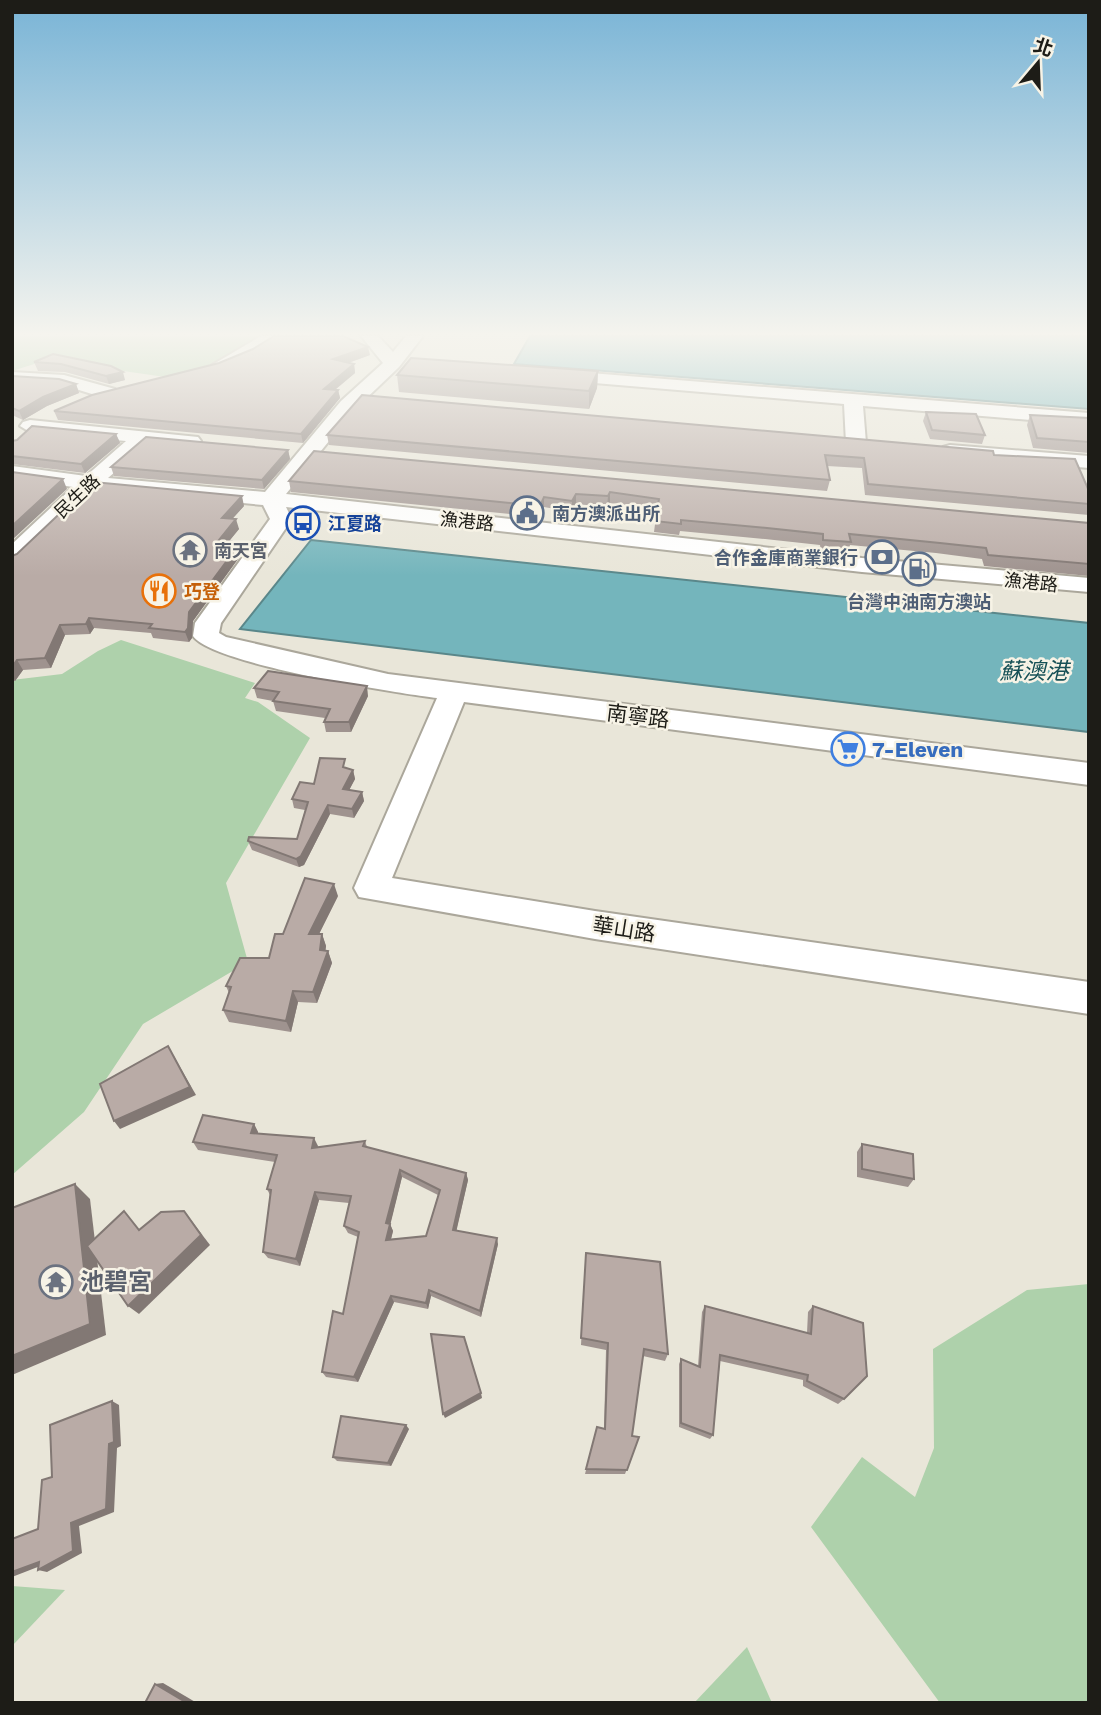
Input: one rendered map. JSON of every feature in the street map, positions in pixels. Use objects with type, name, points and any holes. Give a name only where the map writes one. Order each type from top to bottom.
[{"type":"street","points":[[12,443],[30,426],[47,416]]},
{"type":"street","points":[[271,499],[339,416]]},
{"type":"street","points":[[854,416],[856,443]]},
{"type":"street","points":[[1050,416],[1089,419]]},
{"type":"street","points":[[30,426],[212,443]]},
{"type":"street","name":"民生路","points":[[12,557],[143,437]]},
{"type":"street","points":[[281,450],[336,455]]},
{"type":"street","points":[[937,450],[1089,462]]},
{"type":"street","name":"漁港路","points":[[15,474],[271,499],[862,565],[1089,585]]},
{"type":"street","name":"南寧路","points":[[271,499],[281,519],[208,622],[206,636],[217,643],[388,683],[1089,774]]},
{"type":"street","name":"華山路","points":[[454,692],[371,888],[595,925],[1089,998]]},
{"type":"green space","points":[[121,640],[255,683],[245,698],[258,702],[310,738],[226,883],[248,962],[143,1024],[84,1112],[12,1175],[12,680],[62,674]]},
{"type":"green space","points":[[1089,1284],[1089,1703],[940,1703],[811,1527],[862,1457],[915,1497],[934,1448],[933,1349],[1027,1290]]},
{"type":"green space","points":[[12,1586],[65,1590],[12,1646]]},
{"type":"green space","points":[[747,1647],[772,1703],[694,1703]]},
{"type":"water","name":"蘇澳港","points":[[311,540],[1089,623],[1089,732],[240,629]]},
{"type":"building","points":[[108,416],[316,416],[301,434]]},
{"type":"building","points":[[344,416],[599,416],[993,451],[994,455],[1075,459],[1089,491],[1089,504],[868,484],[864,458],[825,455],[830,480],[327,435]]},
{"type":"building","points":[[927,416],[977,416],[985,435],[932,430]]},
{"type":"building","points":[[1030,416],[1089,418],[1089,442],[1037,438]]},
{"type":"building","points":[[32,426],[116,434],[81,464],[12,456],[12,441],[17,440]]},
{"type":"building","points":[[146,437],[288,450],[262,480],[111,467]]},
{"type":"building","points":[[314,451],[1089,523],[1089,564],[988,555],[986,548],[940,543],[849,534],[851,542],[823,540],[823,534],[681,520],[681,524],[655,521],[659,499],[610,492],[608,496],[576,494],[572,501],[544,497],[540,506],[289,481]]},
{"type":"building","points":[[12,472],[63,479],[12,526]]},
{"type":"building","points":[[93,482],[242,496],[222,518],[236,519],[219,540],[240,543],[189,612],[188,628],[185,632],[149,628],[152,624],[89,618],[86,624],[60,625],[45,658],[17,660],[12,667],[12,556]]},
{"type":"building","points":[[268,671],[367,686],[349,722],[324,722],[330,709],[273,701],[279,692],[254,688]]},
{"type":"building","points":[[320,758],[345,759],[343,767],[353,770],[343,789],[362,792],[352,809],[328,805],[301,856],[296,859],[248,841],[249,837],[297,839],[308,802],[292,799],[300,782],[314,784]]},
{"type":"building","points":[[305,878],[334,884],[309,934],[322,934],[320,950],[328,951],[313,992],[293,991],[286,1021],[223,1010],[231,987],[226,986],[240,958],[269,958],[275,934],[283,934]]},
{"type":"building","points":[[168,1046],[190,1087],[114,1121],[100,1084]]},
{"type":"building","points":[[203,1115],[254,1124],[251,1133],[314,1138],[312,1148],[365,1141],[363,1146],[466,1173],[453,1230],[497,1238],[480,1311],[429,1290],[426,1303],[391,1296],[354,1377],[322,1372],[333,1311],[343,1314],[359,1232],[344,1226],[351,1196],[315,1192],[296,1259],[263,1252],[271,1190],[267,1189],[277,1155],[193,1142]],"holes":[[[400,1170],[440,1190],[426,1236],[386,1240],[390,1224],[386,1223]]]},
{"type":"building","points":[[862,1144],[913,1154],[914,1179],[862,1169]]},
{"type":"building","name":"池碧宮","points":[[75,1184],[90,1324],[12,1356],[12,1208]]},
{"type":"building","points":[[124,1211],[139,1230],[161,1212],[184,1211],[201,1235],[128,1306],[87,1246]]},
{"type":"building","points":[[586,1253],[660,1262],[668,1354],[644,1349],[632,1436],[639,1437],[627,1470],[586,1469],[597,1427],[605,1429],[608,1343],[581,1338]]},
{"type":"building","points":[[705,1306],[811,1334],[813,1306],[863,1323],[867,1376],[844,1399],[807,1381],[808,1375],[720,1355],[713,1435],[681,1423],[681,1359],[700,1367]]},
{"type":"building","points":[[431,1334],[464,1337],[481,1393],[443,1414]]},
{"type":"building","points":[[112,1401],[114,1442],[109,1444],[106,1509],[71,1523],[73,1551],[38,1570],[39,1562],[12,1572],[12,1539],[38,1529],[42,1480],[52,1477],[50,1425]]},
{"type":"building","points":[[341,1416],[406,1425],[388,1463],[333,1457]]},
{"type":"building","points":[[155,1684],[187,1703],[145,1703]]},
{"type":"place","name":"南方澳派出所","points":[[527,513]]},
{"type":"place","name":"江夏路","points":[[303,523]]},
{"type":"place","name":"南天宮","points":[[190,550]]},
{"type":"place","name":"合作金庫商業銀行","points":[[882,557]]},
{"type":"place","name":"台灣中油南方澳站","points":[[919,569]]},
{"type":"place","name":"巧登","points":[[159,591]]},
{"type":"place","name":"7-Eleven","points":[[848,749]]},
{"type":"place","name":"池碧宮","points":[[56,1282]]}]
